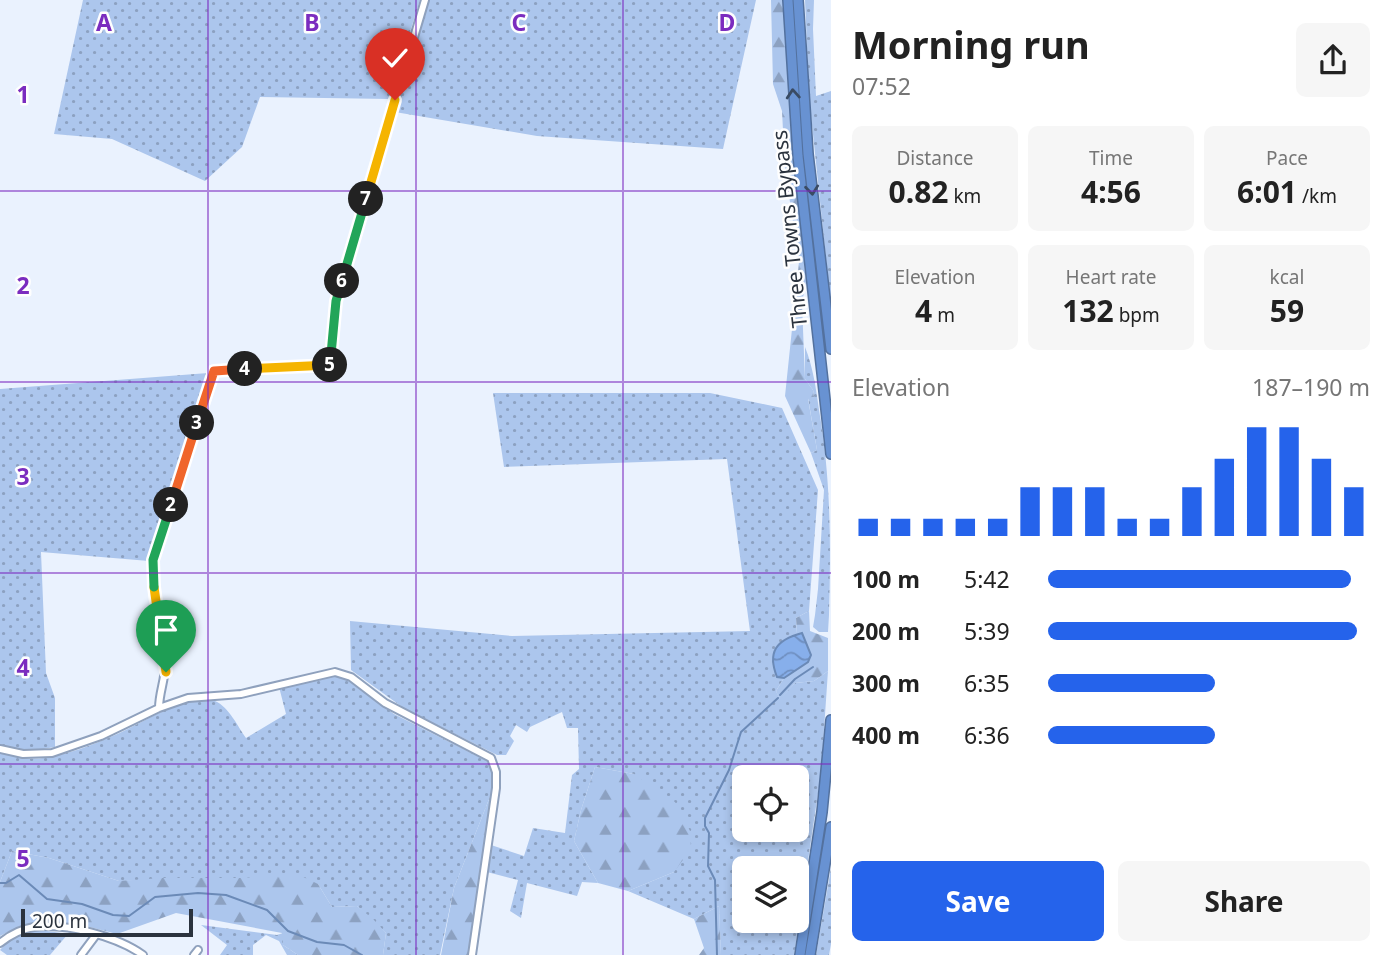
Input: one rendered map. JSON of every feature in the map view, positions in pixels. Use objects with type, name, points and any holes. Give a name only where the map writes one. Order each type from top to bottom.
[{"type":"highway","name":"Three Towns Bypass","points":[[788,0],[798,156],[831,454]]},
{"type":"highway","name":"Three Towns Bypass","points":[[798,0],[810,167],[831,349]]},
{"type":"highway","points":[[800,955],[821,826],[831,720]]},
{"type":"highway","points":[[810,955],[831,827]]},
{"type":"street","points":[[159,708],[159,696],[166,672],[152,566],[214,371],[331,365],[336,301],[425,0]]},
{"type":"street","points":[[0,749],[23,754],[67,749],[102,736],[159,708],[195,696],[241,694],[327,672],[343,673],[385,704],[491,758],[496,772],[496,788],[472,955]]},
{"type":"street","points":[[0,943],[13,933],[33,927],[54,927],[96,935],[130,946],[143,955]]},
{"type":"street","points":[[81,955],[96,935]]},
{"type":"green space","points":[[83,0],[420,0],[389,99],[260,97],[242,147],[205,181],[112,139],[54,134]]},
{"type":"green space","points":[[429,0],[756,0],[723,149],[537,136],[395,112]]},
{"type":"green space","points":[[771,0],[783,0],[791,129],[806,281],[802,304],[805,379],[813,390],[814,397],[808,399],[817,450],[811,453],[785,396],[799,262],[785,169],[782,111],[773,84]]},
{"type":"green space","points":[[805,0],[814,0],[816,96],[831,91],[831,306],[809,96]]},
{"type":"green space","points":[[805,347],[815,386],[826,461],[830,538],[829,615],[815,615],[824,490],[811,453],[817,450],[808,398],[814,397],[813,390],[805,379]]},
{"type":"green space","points":[[208,373],[149,561],[41,552],[46,673],[55,698],[55,747],[31,751],[0,745],[0,389]]},
{"type":"green space","points":[[493,393],[710,393],[782,408],[818,490],[809,611],[796,618],[797,634],[781,642],[777,677],[784,678],[776,691],[780,699],[795,683],[814,681],[828,671],[821,773],[809,856],[732,856],[732,933],[797,933],[794,955],[721,955],[719,906],[694,919],[628,891],[674,872],[634,774],[595,767],[574,841],[598,883],[582,882],[577,896],[527,883],[521,918],[510,911],[518,880],[487,872],[491,845],[524,856],[533,828],[565,833],[572,775],[579,769],[578,728],[567,728],[562,712],[530,727],[527,732],[516,725],[510,736],[514,741],[506,755],[497,755],[405,709],[351,670],[350,621],[512,636],[750,631],[727,459],[504,467]]},
{"type":"green space","points":[[809,611],[810,631],[828,638],[828,671],[814,681],[795,683],[780,700],[776,691],[784,678],[808,662],[802,633],[797,634],[796,618]]},
{"type":"green space","points":[[815,615],[829,615],[828,632],[819,632],[813,627]]},
{"type":"green space","points":[[326,675],[345,677],[394,714],[487,761],[492,772],[493,789],[454,888],[440,955],[383,955],[386,933],[357,906],[332,907],[318,884],[244,878],[119,881],[49,858],[12,851],[0,882],[0,753],[32,758],[61,755],[106,739],[165,710],[205,699],[215,701],[225,708],[246,738],[286,714],[279,687]]},
{"type":"green space","points":[[595,767],[634,774],[675,802],[690,831],[691,849],[674,872],[628,891],[598,883],[574,841]]},
{"type":"green space","points":[[493,789],[469,955],[441,955],[454,888]]},
{"type":"green space","points":[[12,851],[49,858],[119,881],[297,874],[318,884],[332,907],[357,906],[373,919],[386,933],[383,955],[298,955],[283,945],[282,933],[176,913],[117,934],[78,924],[43,921],[18,927],[0,936],[0,882]]},
{"type":"green space","points":[[831,868],[831,944],[829,955],[816,955]]},
{"type":"green space","points":[[719,906],[721,955],[699,955],[704,948],[694,919]]},
{"type":"green space","points":[[201,925],[277,935],[283,933],[283,945],[298,955],[287,955],[279,941],[266,935],[253,945],[253,955],[220,955],[227,945]]},
{"type":"green space","points":[[41,930],[68,934],[50,955],[7,955],[0,950],[18,936]]},
{"type":"water","points":[[802,633],[811,655],[808,662],[784,678],[777,677],[773,661],[776,648],[786,639]]},
{"type":"waterway","points":[[780,695],[795,679],[813,667]]},
{"type":"waterway","points":[[717,955],[715,880],[708,866],[709,833],[705,818],[729,770],[741,732],[778,698]]},
{"type":"waterway","points":[[0,883],[6,883],[19,875],[47,899],[82,904],[113,915],[129,916],[155,897],[198,893],[226,895],[267,910],[288,931],[317,942],[344,945],[362,955]]},
{"type":"route","points":[[166,672],[152,566],[214,371],[331,365],[336,301],[395,100]]}]
